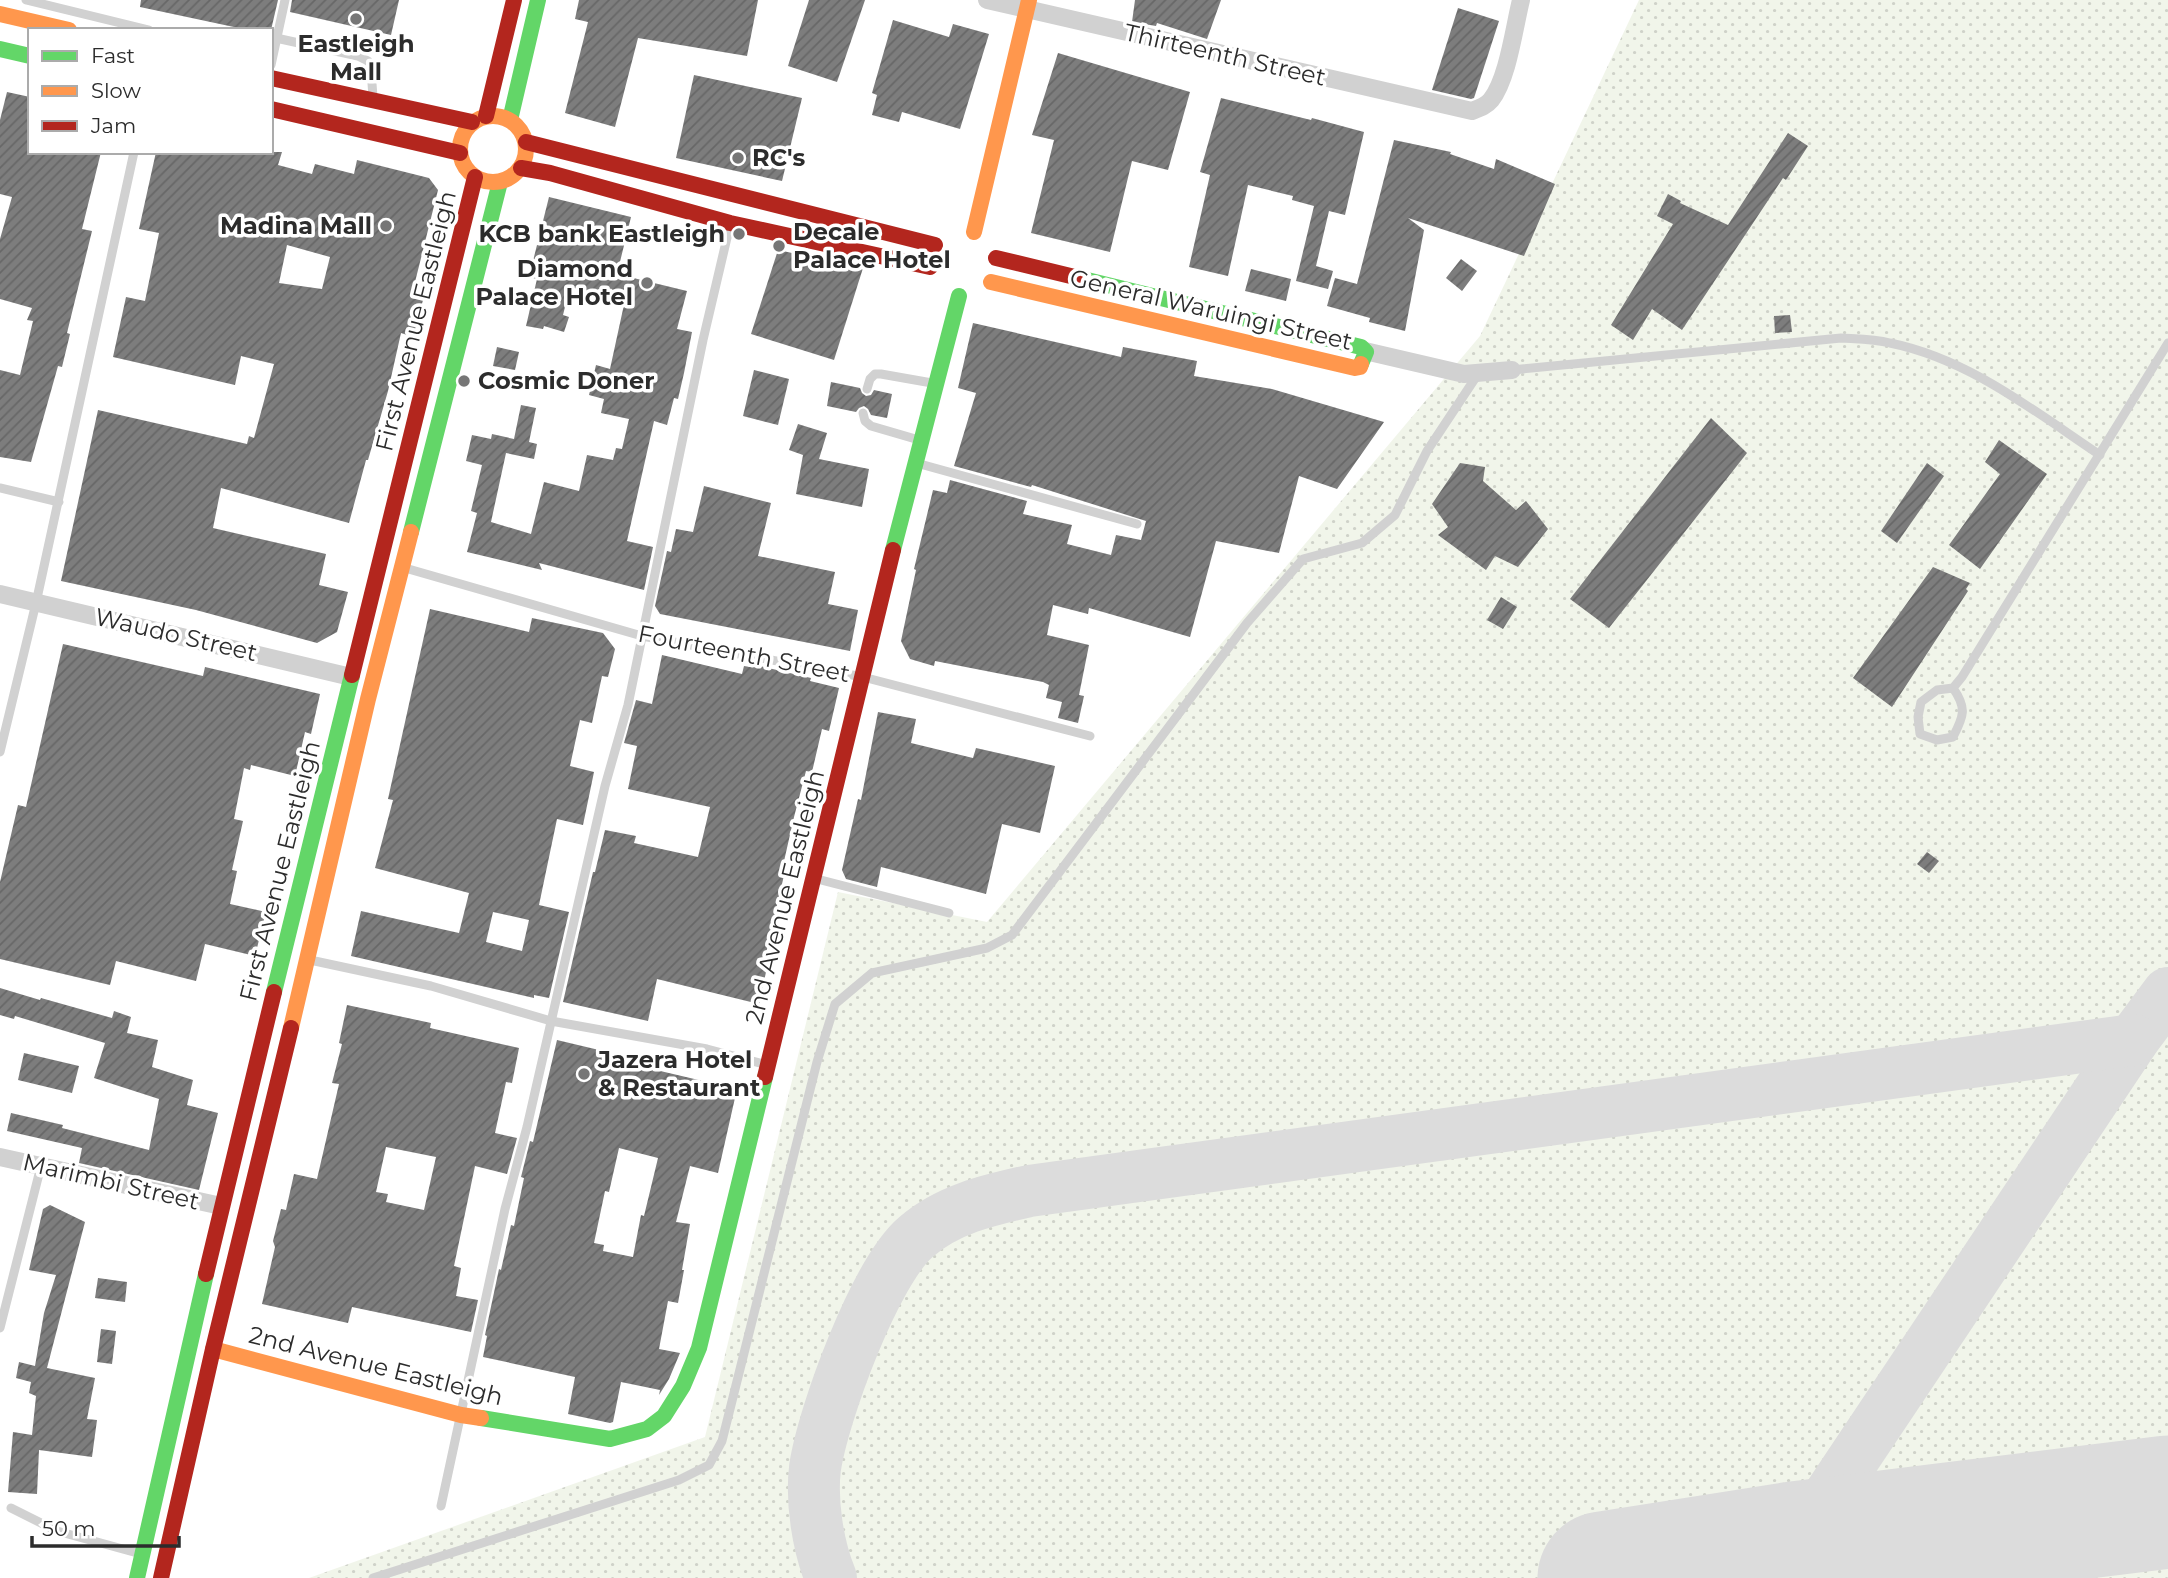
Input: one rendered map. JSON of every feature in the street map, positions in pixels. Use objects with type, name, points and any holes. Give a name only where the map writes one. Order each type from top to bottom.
[{"type":"main road","points":[[273,78],[479,119],[502,116],[523,133],[527,150],[521,167],[512,177],[500,182],[483,181],[475,177],[463,162],[460,153],[465,131],[479,119],[514,0]]},
{"type":"main road","points":[[510,120],[538,0]]},
{"type":"main road","points":[[526,142],[934,245],[963,231],[1028,5]]},
{"type":"main road","points":[[0,14],[61,28]]},
{"type":"main road","points":[[0,49],[28,55]]},
{"type":"main road","points":[[273,110],[460,153]]},
{"type":"main road","points":[[521,167],[730,223],[931,272],[930,256],[934,245]]},
{"type":"main road","name":"First Avenue Eastleigh","points":[[137,1578],[221,1206],[475,177]]},
{"type":"main road","name":"First Avenue Eastleigh","points":[[161,1578],[400,566],[500,182]]},
{"type":"main road","points":[[963,231],[989,242],[996,258],[995,275],[991,282]]},
{"type":"main road","name":"General Waruingi Street","points":[[991,282],[1355,368],[1360,367],[1365,351],[1361,347],[996,258]]},
{"type":"main road","name":"2nd Avenue Eastleigh","points":[[213,1349],[461,1415],[610,1439],[647,1429],[664,1416],[683,1386],[699,1349],[811,877],[936,384],[954,295],[977,294],[991,282]]},
{"type":"street","name":"Thirteenth Street","points":[[987,0],[1028,5],[1472,111],[1482,108],[1494,96],[1505,66],[1521,0]]},
{"type":"street","points":[[1365,351],[1464,374],[1512,370]]},
{"type":"street","name":"Waudo Street","points":[[0,594],[351,677]]},
{"type":"street","name":"Marimbi Street","points":[[0,1157],[221,1206]]},
{"type":"lane","points":[[21,18],[26,0],[141,28]]},
{"type":"lane","points":[[273,55],[285,0]]},
{"type":"lane","points":[[276,38],[358,56],[368,61],[373,100]]},
{"type":"lane","points":[[0,752],[59,502],[134,154]]},
{"type":"lane","points":[[441,1506],[505,1209],[527,1127],[606,786],[628,705],[703,340],[730,223]]},
{"type":"lane","points":[[1512,370],[1841,338],[1890,343],[1992,382],[2099,455]]},
{"type":"lane","points":[[1953,688],[2168,343]]},
{"type":"lane","points":[[373,1578],[678,1480],[709,1465],[722,1441],[817,1062],[835,1004],[872,973],[988,948],[1012,935],[1247,623],[1303,559],[1362,543],[1395,515],[1427,451],[1479,373]]},
{"type":"lane","points":[[867,389],[875,374],[936,384]]},
{"type":"lane","points":[[863,413],[865,421],[871,425],[921,440]]},
{"type":"lane","points":[[915,463],[1137,524]]},
{"type":"lane","points":[[0,488],[59,502]]},
{"type":"lane","name":"Fourteenth Street","points":[[400,566],[642,636],[863,677],[1090,736]]},
{"type":"lane","points":[[1953,688],[1963,702],[1962,719],[1953,737],[1937,740],[1920,734],[1918,717],[1921,702],[1937,690],[1953,688]]},
{"type":"lane","points":[[811,877],[949,914]]},
{"type":"lane","points":[[308,960],[430,986],[551,1021],[707,1049],[768,1065]]},
{"type":"lane","points":[[0,1328],[41,1166]]},
{"type":"lane","points":[[12,1508],[57,1531],[143,1555]]},
{"type":"shaded area","points":[[1639,0],[2168,0],[2168,1578],[309,1578],[705,1437],[838,892],[987,922],[1480,336]]},
{"type":"building","points":[[141,0],[278,0],[271,28],[239,28],[140,7]]},
{"type":"building","name":"Eastleigh Mall","points":[[292,0],[399,0],[391,35],[290,12]]},
{"type":"building","points":[[579,0],[758,0],[747,56],[638,38],[615,127],[565,113],[588,22],[575,19]]},
{"type":"building","points":[[809,0],[865,0],[837,82],[788,66]]},
{"type":"building","points":[[1135,0],[1221,0],[1207,39],[1157,23],[1156,26],[1132,22]]},
{"type":"building","points":[[1458,8],[1499,21],[1474,98],[1471,99],[1432,90]]},
{"type":"building","points":[[893,20],[949,37],[953,24],[989,34],[960,129],[902,112],[899,122],[872,115],[877,95],[872,93]]},
{"type":"building","points":[[1058,53],[1190,92],[1168,170],[1132,161],[1110,252],[1031,233],[1054,140],[1032,135]]},
{"type":"building","points":[[694,75],[802,98],[782,181],[676,158]]},
{"type":"building","points":[[7,92],[28,97],[28,154],[101,154],[82,229],[92,231],[67,333],[70,334],[62,367],[58,366],[31,462],[0,457],[0,370],[20,375],[33,321],[27,320],[32,308],[0,299],[0,239],[12,197],[0,194],[0,120]]},
{"type":"building","points":[[1221,98],[1364,132],[1345,215],[1329,211],[1316,266],[1333,271],[1328,289],[1296,281],[1314,206],[1292,200],[1293,196],[1248,185],[1228,276],[1189,267],[1210,175],[1200,172]]},
{"type":"building","points":[[1788,133],[1808,146],[1786,180],[1783,178],[1682,330],[1652,309],[1633,340],[1611,325],[1673,224],[1657,216],[1668,194],[1681,201],[1680,203],[1728,225]]},
{"type":"building","points":[[1394,140],[1451,152],[1450,154],[1494,169],[1496,159],[1555,184],[1524,256],[1408,218],[1424,230],[1405,331],[1369,322],[1370,318],[1327,306],[1335,278],[1357,284]]},
{"type":"building","points":[[282,152],[278,165],[312,174],[315,164],[354,174],[357,160],[429,178],[438,190],[411,298],[423,300],[413,337],[401,333],[388,391],[349,523],[221,488],[213,528],[326,554],[319,585],[348,592],[337,632],[317,643],[196,610],[61,581],[98,410],[247,444],[249,436],[254,438],[274,364],[241,356],[235,385],[113,357],[126,297],[145,301],[159,233],[139,229],[156,154]],"holes":[[[287,245],[330,257],[322,289],[279,283]]]},
{"type":"building","points":[[549,197],[631,217],[617,274],[687,291],[677,329],[692,332],[678,399],[674,398],[667,425],[654,421],[627,541],[653,547],[644,590],[539,563],[542,570],[467,552],[477,513],[471,511],[482,465],[466,461],[472,435],[491,439],[492,434],[514,439],[521,405],[536,408],[529,442],[537,444],[534,459],[506,453],[491,522],[531,534],[544,482],[579,491],[587,455],[613,460],[616,448],[622,449],[629,419],[601,413],[604,399],[589,395],[596,365],[610,369],[625,300],[570,287],[563,315],[569,317],[564,332],[544,326],[543,329],[526,326],[537,279],[529,277]]},
{"type":"building","points":[[778,250],[863,268],[834,360],[751,334]]},
{"type":"building","points":[[1461,259],[1477,271],[1462,291],[1446,278]]},
{"type":"building","points":[[1251,269],[1291,279],[1286,301],[1245,291]]},
{"type":"building","points":[[1790,315],[1792,332],[1775,333],[1774,316]]},
{"type":"building","points":[[973,323],[1121,357],[1123,347],[1197,361],[1194,376],[1272,389],[1384,422],[1337,489],[1299,476],[1279,553],[1216,541],[1190,637],[1089,608],[1088,614],[1053,605],[1047,635],[1089,645],[1079,695],[1084,696],[1078,723],[1058,718],[1062,702],[1046,698],[1049,685],[1043,682],[935,661],[934,666],[910,659],[901,641],[916,570],[914,569],[933,490],[947,493],[950,480],[1027,501],[1023,514],[1072,525],[1067,544],[1111,555],[1116,535],[1141,540],[1146,521],[1032,485],[1031,487],[954,466],[976,393],[958,388]]},
{"type":"building","points":[[497,347],[519,352],[515,370],[493,366]]},
{"type":"building","points":[[754,370],[789,379],[778,425],[743,416]]},
{"type":"building","points":[[831,382],[860,388],[866,396],[871,395],[874,390],[892,394],[887,418],[871,415],[864,406],[856,412],[827,406]]},
{"type":"building","points":[[1711,418],[1747,453],[1609,628],[1570,599]]},
{"type":"building","points":[[798,424],[827,433],[819,459],[869,469],[862,507],[796,494],[803,455],[789,450]]},
{"type":"building","points":[[1999,440],[2047,474],[1980,569],[1949,545],[2000,474],[1985,462]]},
{"type":"building","points":[[1460,463],[1485,467],[1483,481],[1516,510],[1526,501],[1548,529],[1518,567],[1495,556],[1486,570],[1438,535],[1448,527],[1432,504]]},
{"type":"building","points":[[1927,463],[1944,476],[1897,543],[1881,531]]},
{"type":"building","points":[[704,486],[771,503],[758,556],[835,572],[828,604],[858,610],[850,651],[660,614],[655,606],[667,551],[671,552],[676,529],[693,532]]},
{"type":"building","points":[[1933,567],[1970,583],[1966,589],[1968,591],[1892,707],[1853,678]]},
{"type":"building","points":[[1501,597],[1517,607],[1503,629],[1487,620]]},
{"type":"building","points":[[430,609],[529,632],[532,618],[603,633],[615,649],[608,677],[602,676],[592,723],[580,720],[570,766],[594,772],[583,825],[557,819],[539,905],[569,912],[549,998],[534,995],[534,998],[351,956],[361,911],[459,933],[469,893],[375,868],[393,800],[388,799]],"holes":[[[493,912],[529,920],[522,951],[486,942]]]},
{"type":"building","points":[[63,644],[203,676],[205,667],[320,694],[311,734],[305,732],[295,776],[251,765],[250,770],[244,768],[234,819],[243,821],[232,870],[237,871],[230,904],[266,912],[255,956],[205,944],[196,981],[116,961],[110,985],[0,959],[0,882],[18,805],[26,807]]},
{"type":"building","points":[[662,655],[742,674],[744,666],[750,667],[751,664],[811,678],[810,681],[839,688],[829,731],[822,729],[812,772],[806,771],[794,817],[782,870],[785,871],[764,962],[768,963],[759,1004],[657,979],[648,1021],[563,1002],[605,830],[636,836],[634,843],[698,857],[710,807],[628,789],[637,746],[624,743],[636,700],[652,704]]},
{"type":"building","points":[[878,712],[916,719],[911,743],[973,758],[976,748],[1055,766],[1040,833],[1002,824],[986,894],[881,867],[877,887],[846,879],[842,870],[858,799],[861,800]]},
{"type":"building","points":[[1927,852],[1939,861],[1929,873],[1917,864]]},
{"type":"building","points":[[0,988],[112,1018],[114,1011],[131,1017],[127,1033],[158,1040],[152,1067],[193,1080],[187,1105],[218,1113],[199,1190],[79,1163],[82,1148],[7,1131],[11,1113],[149,1150],[159,1099],[94,1078],[105,1043],[15,1016],[14,1019],[0,1015]]},
{"type":"building","points":[[347,1005],[431,1023],[430,1028],[519,1048],[512,1083],[506,1082],[495,1133],[517,1138],[507,1174],[475,1166],[454,1266],[461,1268],[456,1296],[478,1300],[471,1332],[352,1307],[348,1323],[262,1304],[275,1247],[273,1241],[281,1209],[286,1210],[294,1174],[317,1179],[339,1084],[332,1083],[342,1044],[339,1043]],"holes":[[[386,1147],[436,1157],[424,1210],[386,1202],[388,1194],[376,1192]]]},
{"type":"building","points":[[557,1040],[641,1060],[639,1066],[737,1089],[718,1173],[690,1166],[676,1222],[690,1224],[684,1270],[678,1303],[668,1301],[659,1349],[680,1353],[659,1395],[660,1390],[621,1382],[613,1422],[610,1423],[568,1414],[575,1377],[483,1357],[499,1269],[501,1270],[511,1225],[514,1226],[524,1178],[521,1177],[530,1141],[533,1142]],"holes":[[[619,1148],[658,1158],[644,1216],[641,1215],[633,1257],[603,1251],[604,1245],[594,1243],[605,1191],[609,1192]]]},
{"type":"building","points":[[24,1053],[79,1066],[72,1093],[18,1080]]},
{"type":"building","points":[[50,1205],[85,1222],[47,1368],[95,1378],[87,1419],[97,1420],[92,1457],[39,1450],[37,1494],[8,1492],[13,1432],[32,1435],[36,1396],[29,1393],[31,1382],[16,1378],[19,1362],[35,1366],[44,1313],[56,1275],[29,1270],[43,1209]]},
{"type":"building","points":[[98,1278],[127,1282],[125,1302],[95,1298]]},
{"type":"building","points":[[101,1329],[116,1331],[112,1364],[97,1362]]},
{"type":"taxiway","points":[[1794,1548],[2133,1040],[2168,993]]},
{"type":"taxiway","points":[[831,1578],[822,1553],[814,1495],[815,1468],[828,1414],[853,1345],[884,1280],[916,1237],[928,1227],[955,1213],[984,1202],[1029,1191],[2133,1040]]},
{"type":"runway","points":[[1604,1578],[1794,1548],[2168,1502]]},
{"type":"traffic: fast","points":[[510,120],[538,0]]},
{"type":"traffic: fast","points":[[0,49],[28,56]]},
{"type":"traffic: fast","points":[[411,532],[500,182]]},
{"type":"traffic: fast","points":[[1083,279],[1361,347],[1366,352],[1361,364]]},
{"type":"traffic: fast","points":[[893,550],[959,296]]},
{"type":"traffic: fast","points":[[274,992],[352,675]]},
{"type":"traffic: fast","points":[[481,1418],[610,1439],[647,1429],[664,1416],[683,1386],[699,1348],[765,1077]]},
{"type":"traffic: fast","points":[[137,1578],[206,1274]]},
{"type":"traffic: slow","points":[[974,232],[1029,0]]},
{"type":"traffic: slow","points":[[0,14],[60,28]]},
{"type":"traffic: slow","points":[[486,116],[500,116],[512,121],[521,130],[526,149],[524,162],[517,173],[500,182],[486,182],[474,177],[465,168],[460,156],[460,142],[465,130],[474,121],[486,116]]},
{"type":"traffic: slow","points":[[991,282],[1355,368],[1361,364]]},
{"type":"traffic: slow","points":[[291,1028],[368,699],[411,532]]},
{"type":"traffic: slow","points":[[213,1349],[481,1418]]},
{"type":"traffic: jam","points":[[486,116],[514,0]]},
{"type":"traffic: jam","points":[[273,78],[472,122]]},
{"type":"traffic: jam","points":[[273,109],[460,153]]},
{"type":"traffic: jam","points":[[526,142],[935,245]]},
{"type":"traffic: jam","points":[[521,168],[550,173],[730,223],[930,267]]},
{"type":"traffic: jam","points":[[352,675],[475,177]]},
{"type":"traffic: jam","points":[[996,258],[1083,279]]},
{"type":"traffic: jam","points":[[765,1077],[893,550]]},
{"type":"traffic: jam","points":[[206,1274],[274,992]]},
{"type":"traffic: jam","points":[[161,1578],[291,1028]]},
{"type":"place","name":"Eastleigh Mall","points":[[356,19]]},
{"type":"place","name":"RC's","points":[[738,158]]},
{"type":"place","name":"Madina Mall","points":[[386,226]]},
{"type":"place","name":"KCB bank Eastleigh","points":[[739,234]]},
{"type":"place","name":"Decale Palace Hotel","points":[[779,246]]},
{"type":"place","name":"Diamond Palace Hotel","points":[[647,283]]},
{"type":"place","name":"Cosmic Doner","points":[[464,381]]},
{"type":"place","name":"Jazera Hotel & Restaurant","points":[[584,1074]]}]
